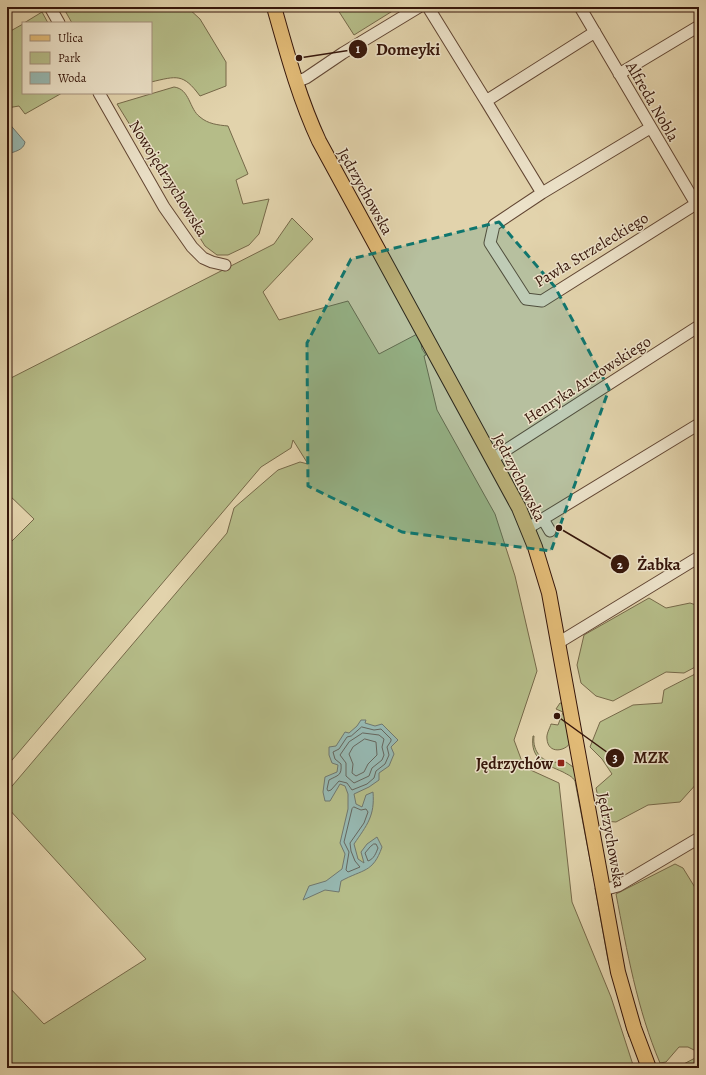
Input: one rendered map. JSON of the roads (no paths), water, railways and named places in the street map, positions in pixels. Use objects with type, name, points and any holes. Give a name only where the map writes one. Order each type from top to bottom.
[{"type":"main road","name":"Jędrzychowska","points":[[274,7],[305,110],[319,141],[519,508],[528,528],[544,574],[558,643],[618,972],[630,1016],[649,1068]]},
{"type":"street","points":[[50,7],[58,22]]},
{"type":"street","points":[[296,82],[306,78],[343,53],[418,7]]},
{"type":"street","points":[[428,7],[542,193]]},
{"type":"street","name":"Alfreda Nobla","points":[[580,7],[650,128],[698,205]]},
{"type":"street","points":[[619,74],[699,26]]},
{"type":"street","points":[[486,101],[595,32]]},
{"type":"street","name":"Nowojędrzychowska","points":[[100,94],[164,206],[192,247],[203,258],[212,262],[225,264]]},
{"type":"street","name":"Pawła Strzeleckiego","points":[[650,128],[542,193],[494,225],[490,243],[526,299],[542,301],[698,205]]},
{"type":"street","name":"Henryka Arctowskiego","points":[[492,459],[699,326]]},
{"type":"street","points":[[528,528],[699,424]]},
{"type":"street","points":[[543,519],[550,530]]},
{"type":"street","points":[[558,643],[699,557]]},
{"type":"street","points":[[603,890],[618,886],[699,838]]},
{"type":"water","points":[[7,121],[25,142],[21,149],[7,154]]},
{"type":"water","points":[[361,720],[366,720],[365,723],[375,726],[382,724],[398,740],[391,747],[394,754],[389,766],[379,773],[379,780],[369,787],[354,794],[356,804],[362,807],[366,795],[373,792],[373,808],[369,820],[354,844],[358,859],[364,863],[361,852],[367,844],[377,837],[382,847],[375,862],[371,866],[341,881],[339,892],[325,890],[303,900],[309,886],[326,881],[342,869],[345,854],[340,843],[348,809],[348,794],[345,786],[340,784],[330,801],[325,801],[323,792],[325,777],[337,772],[338,765],[332,763],[329,755],[329,747],[336,746],[345,732],[349,733]]},
{"type":"place","name":"Domeyki","points":[[299,58]]},
{"type":"place","name":"Żabka","points":[[559,528]]},
{"type":"place","name":"MZK","points":[[557,716]]},
{"type":"place","name":"Jędrzychów","points":[[561,763]]}]
